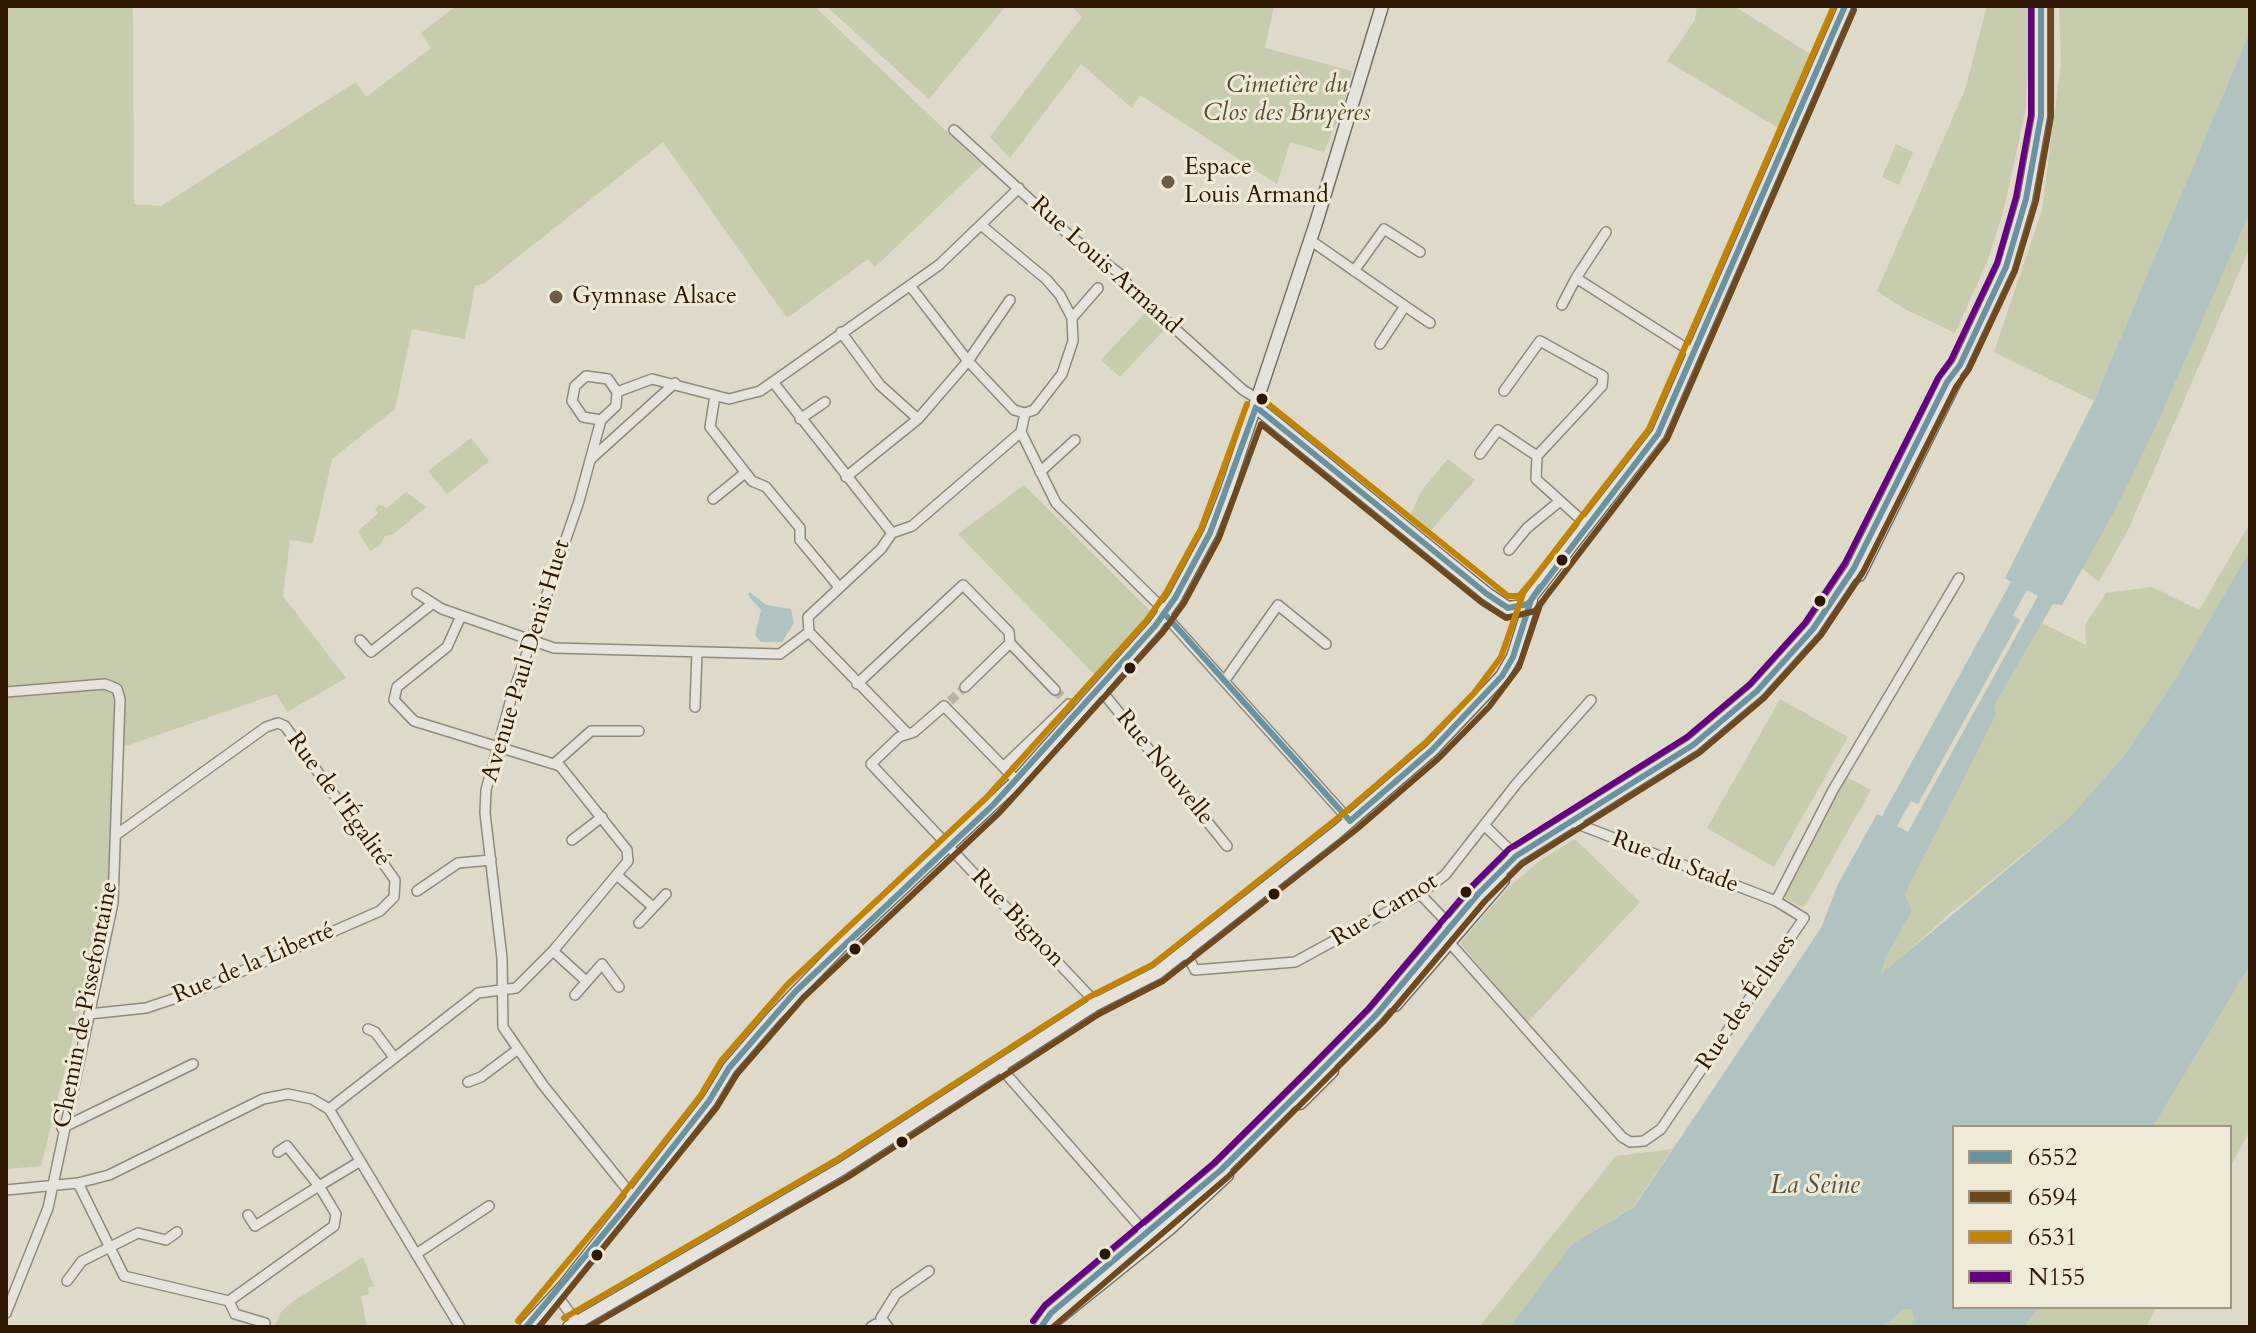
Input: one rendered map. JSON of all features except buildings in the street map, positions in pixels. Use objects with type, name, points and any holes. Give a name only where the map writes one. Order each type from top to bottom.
[{"type":"street","points":[[1003,767],[1071,706],[1100,689],[1164,613],[1210,533],[1257,403],[1382,6]]},
{"type":"street","points":[[556,1294],[581,1324],[843,1168],[1097,1004],[1157,973],[1350,821],[1432,750],[1482,700],[1510,662],[1531,600],[1654,442],[1845,6]]},
{"type":"street","points":[[1448,936],[1522,861],[1575,823],[1697,749],[1763,695],[1793,661],[1867,562],[1941,416],[1960,365],[2006,267],[2029,187],[2041,116],[2041,6]]},
{"type":"street","name":"Rue Louis Armand","points":[[954,130],[1070,236],[1120,274],[1131,289],[1257,403]]},
{"type":"street","points":[[601,420],[589,420],[578,414],[572,401],[575,386],[594,375],[608,379],[617,392],[644,380],[675,383],[729,399],[747,397],[911,287],[1019,188]]},
{"type":"street","points":[[911,287],[968,361],[1014,410],[1025,413],[1034,410],[1062,374],[1073,341],[1072,318],[1046,279],[981,225]]},
{"type":"street","points":[[1354,271],[1384,229],[1420,252]]},
{"type":"street","points":[[1562,305],[1606,232]]},
{"type":"street","points":[[1310,240],[1430,323]]},
{"type":"street","points":[[1576,278],[1692,352]]},
{"type":"street","points":[[1072,318],[1098,288]]},
{"type":"street","points":[[846,477],[918,419],[968,361],[1010,300]]},
{"type":"street","points":[[1380,344],[1405,306]]},
{"type":"street","points":[[841,332],[880,385],[918,419]]},
{"type":"street","points":[[1504,391],[1540,341],[1603,376],[1602,386],[1537,456],[1536,479],[1588,526]]},
{"type":"street","points":[[1044,1327],[1150,1237],[1320,1084],[1516,856],[1693,745],[1728,718],[1789,658],[1854,568],[1937,402],[1960,365]]},
{"type":"street","points":[[773,382],[892,533]]},
{"type":"street","points":[[592,458],[675,383]]},
{"type":"street","name":"Avenue Paul Denis Huet","points":[[617,392],[616,406],[601,420],[592,458],[498,745],[485,798],[503,992],[503,1027],[517,1050],[634,1198]]},
{"type":"street","points":[[715,396],[710,427],[752,481],[766,487],[800,528],[800,540],[839,587]]},
{"type":"street","points":[[800,419],[825,402]]},
{"type":"street","points":[[1257,403],[1396,523],[1519,618],[1522,626]]},
{"type":"street","points":[[1025,413],[1021,432],[1056,503],[1164,613],[1350,821]]},
{"type":"street","points":[[1480,454],[1498,430],[1537,456]]},
{"type":"street","points":[[1017,781],[947,704],[914,732],[906,732],[809,632],[808,617],[881,549],[892,533],[912,526],[1021,432]]},
{"type":"street","points":[[1040,472],[1075,440]]},
{"type":"street","points":[[713,499],[745,473]]},
{"type":"street","points":[[1509,550],[1527,528],[1560,501]]},
{"type":"street","name":"Rue des Écluses","points":[[1420,894],[1445,920],[1448,936],[1622,1137],[1630,1142],[1644,1141],[1661,1129],[1687,1093],[1804,918],[1776,901],[1833,790],[1959,578]]},
{"type":"street","points":[[857,684],[963,585],[1009,632],[1010,643],[1055,690]]},
{"type":"street","points":[[417,593],[432,604],[461,616],[554,648],[780,654],[809,632]]},
{"type":"street","points":[[1504,606],[1518,608],[1531,600]]},
{"type":"street","points":[[360,640],[371,652],[432,604]]},
{"type":"street","points":[[1225,680],[1278,605],[1326,644]]},
{"type":"street","points":[[329,1109],[393,1056],[478,993],[516,988],[553,951],[618,876],[629,855],[602,817],[555,763],[414,721],[394,700],[397,687],[447,647],[461,616]]},
{"type":"street","points":[[965,687],[1010,643]]},
{"type":"street","points":[[695,707],[697,652]]},
{"type":"street","name":"Chemin de Pissefontaine","points":[[6,692],[105,684],[117,689],[120,740],[113,903],[62,1128],[48,1208],[6,1313]]},
{"type":"street","name":"Rue Nouvelle","points":[[1100,689],[1227,846]]},
{"type":"street","name":"Rue Carnot","points":[[1185,951],[1195,970],[1295,962],[1420,894],[1445,875],[1591,700]]},
{"type":"street","points":[[526,1327],[634,1198],[709,1101],[729,1068],[789,999],[1017,781],[1071,706]]},
{"type":"street","name":"Rue de l'Égalité","points":[[116,835],[266,727],[278,723],[285,726],[395,880]]},
{"type":"street","points":[[555,763],[591,731],[639,731]]},
{"type":"street","name":"Rue Bignon","points":[[906,732],[871,764],[1097,1004]]},
{"type":"street","points":[[572,840],[602,817]]},
{"type":"street","name":"Rue du Stade","points":[[1575,823],[1776,901]]},
{"type":"street","points":[[1484,825],[1516,856]]},
{"type":"street","points":[[417,891],[458,863],[491,860]]},
{"type":"street","points":[[618,876],[653,907]]},
{"type":"street","name":"Rue de la Liberté","points":[[89,1014],[146,1008],[194,992],[380,911],[394,897],[395,880]]},
{"type":"street","points":[[639,923],[666,894]]},
{"type":"street","points":[[553,951],[586,981]]},
{"type":"street","points":[[575,995],[602,964],[619,987]]},
{"type":"street","points":[[368,1029],[375,1032],[393,1056]]},
{"type":"street","points":[[468,1082],[481,1077],[517,1050]]},
{"type":"street","points":[[62,1128],[193,1064]]},
{"type":"street","points":[[1000,1067],[1150,1237]]},
{"type":"street","points":[[6,1190],[78,1183],[109,1175],[263,1099],[288,1094],[312,1099],[329,1109],[460,1327]]},
{"type":"street","points":[[78,1183],[124,1276],[229,1301],[334,1226],[336,1214],[319,1186],[287,1146],[278,1152]]},
{"type":"street","points":[[248,1215],[255,1226],[359,1162]]},
{"type":"street","points":[[416,1254],[489,1206]]},
{"type":"street","points":[[67,1281],[82,1261],[138,1233],[166,1240],[177,1232]]},
{"type":"street","points":[[888,1327],[881,1318],[896,1294],[929,1271]]},
{"type":"street","points":[[229,1301],[235,1314],[265,1323]]},
{"type":"green space","points":[[6,6],[133,6],[134,204],[161,206],[356,82],[366,97],[431,48],[421,33],[456,6],[814,6],[982,165],[875,267],[868,259],[787,318],[663,142],[485,283],[475,286],[465,339],[412,329],[395,409],[332,459],[313,543],[290,540],[283,596],[346,678],[287,712],[276,694],[120,748],[106,903],[41,1166],[6,1169]]},
{"type":"green space","points":[[826,6],[1006,6],[929,99]]},
{"type":"green space","name":"Cimetière du Clos des Bruyères","points":[[1071,6],[1274,6],[1265,48],[1352,71],[1344,105],[1324,152],[1290,142],[1277,184],[1140,95],[1132,108],[1081,64],[1010,158],[990,137],[1082,17]]},
{"type":"green space","points":[[1697,6],[1734,6],[1812,55],[1785,132],[1667,61],[1695,20]]},
{"type":"green space","points":[[1987,6],[2031,6],[2026,107],[2003,213],[1987,262],[1955,333],[1905,309],[1877,291],[1965,90]]},
{"type":"green space","points":[[2059,6],[2250,6],[2250,31],[2094,401],[1994,352],[2042,210],[2061,64]]},
{"type":"green space","points":[[1896,144],[1913,152],[1899,185],[1882,177]]},
{"type":"green space","points":[[2250,212],[2250,247],[2129,528],[2099,582],[2081,567],[2158,422]]},
{"type":"green space","points":[[1145,313],[1164,330],[1120,377],[1101,360]]},
{"type":"green space","points":[[471,438],[489,461],[447,494],[428,471]]},
{"type":"green space","points":[[1448,459],[1475,480],[1427,535],[1408,520],[1422,490]]},
{"type":"green space","points":[[1024,485],[1152,613],[1097,677],[958,534]]},
{"type":"green space","points":[[406,492],[426,507],[392,535],[385,536],[380,545],[370,551],[358,531],[378,513],[375,509],[379,505],[387,508]]},
{"type":"green space","points":[[2250,523],[2250,550],[2176,678],[2124,756],[2069,818],[1949,914],[1881,976],[1886,957],[1912,911],[1905,894],[1996,715],[1994,706],[2042,623],[2086,645],[2085,625],[2106,593],[2152,587],[2199,610]]},
{"type":"green space","points":[[1780,699],[1848,737],[1774,867],[1707,828]]},
{"type":"green space","points":[[1847,777],[1871,790],[1806,905],[1801,907],[1786,899],[1784,892]]},
{"type":"green space","points":[[1575,839],[1640,902],[1527,1023],[1460,943],[1510,886],[1541,860]]},
{"type":"green space","points":[[2250,965],[2250,1130],[2232,1164],[2232,1125],[2154,1125]]},
{"type":"green space","points":[[1672,1149],[1633,1207],[1572,1244],[1510,1327],[1479,1327],[1616,1156]]},
{"type":"green space","points":[[363,1257],[374,1286],[368,1288],[369,1294],[361,1296],[367,1327],[274,1327],[281,1312],[292,1302]]},
{"type":"green space","points":[[1903,1309],[1911,1309],[1914,1319],[1909,1327],[1884,1327]]},
{"type":"green space","points":[[2038,1309],[2155,1309],[2146,1327],[2024,1327]]},
{"type":"water","name":"La Seine","points":[[2250,31],[2250,212],[2158,422],[2116,508],[2062,605],[2053,604],[1994,706],[1996,715],[1905,894],[1912,911],[1886,957],[1881,974],[2069,818],[2124,756],[2176,678],[2250,550],[2250,965],[2154,1125],[1952,1125],[1952,1309],[2038,1309],[2024,1327],[1909,1327],[1914,1319],[1911,1309],[1903,1309],[1884,1327],[1510,1327],[1572,1244],[1634,1207],[1821,928],[1838,884],[1877,814],[1882,816],[2011,582],[2005,578],[2094,401]],"holes":[[[2027,590],[2038,596],[1908,832],[1897,826],[1911,801],[1918,804],[2020,620],[2013,615]]]},
{"type":"water","points":[[750,592],[766,605],[791,609],[794,623],[782,642],[761,642],[755,635],[761,610],[748,595]]},
{"type":"tunnel","points":[[950,701],[965,687]]},
{"type":"tunnel","points":[[1055,690],[1065,700]]},
{"type":"transit line","name":"6531","points":[[564,1318],[838,1159],[1089,997],[1152,965],[1344,813],[1425,743],[1474,693],[1501,657],[1524,591],[1649,429],[1834,6]]},
{"type":"transit line","name":"6552","points":[[526,1327],[622,1212],[709,1101],[729,1068],[796,991],[993,805],[1155,626],[1175,598],[1210,533],[1256,407],[1487,594],[1508,608],[1528,604],[1658,434],[1845,6]]},
{"type":"transit line","name":"N155","points":[[1033,1321],[1045,1305],[1214,1163],[1307,1071],[1369,1008],[1470,888],[1509,849],[1687,737],[1750,684],[1805,623],[1845,563],[1938,378],[1951,360],[1997,263],[2016,197],[2031,115],[2031,6]]},
{"type":"transit line","name":"6552","points":[[1041,1327],[1051,1313],[1221,1170],[1314,1078],[1376,1015],[1478,894],[1516,856],[1693,745],[1757,691],[1813,629],[1854,568],[1947,382],[1960,365],[2006,267],[2026,199],[2041,116],[2041,6]]},
{"type":"transit line","name":"6594","points":[[1053,1327],[1228,1177],[1383,1022],[1485,901],[1522,864],[1699,753],[1764,698],[1821,635],[1863,572],[1956,387],[1969,369],[2015,271],[2036,201],[2051,117],[2051,6]]},
{"type":"transit line","name":"6594","points":[[539,1327],[717,1107],[737,1074],[803,998],[1000,812],[1163,632],[1184,603],[1219,538],[1261,424],[1481,602],[1506,618],[1535,611],[1667,439],[1854,10]]},
{"type":"transit line","name":"6531","points":[[1262,399],[1508,596],[1519,596],[1537,575]]},
{"type":"transit line","name":"6531","points":[[518,1321],[701,1095],[721,1061],[788,984],[986,798],[1147,620],[1166,593],[1201,529],[1247,404]]},
{"type":"transit line","name":"6552","points":[[1164,613],[1350,821],[1432,750],[1502,676],[1513,657],[1531,600],[1540,587]]},
{"type":"transit line","name":"6594","points":[[589,1327],[848,1177],[1099,1014],[1163,981],[1357,829],[1439,758],[1489,707],[1519,667],[1540,605],[1550,591]]},
{"type":"place","name":"Espace Louis Armand","points":[[1168,182]]},
{"type":"place","name":"Gymnase Alsace","points":[[556,297]]}]
